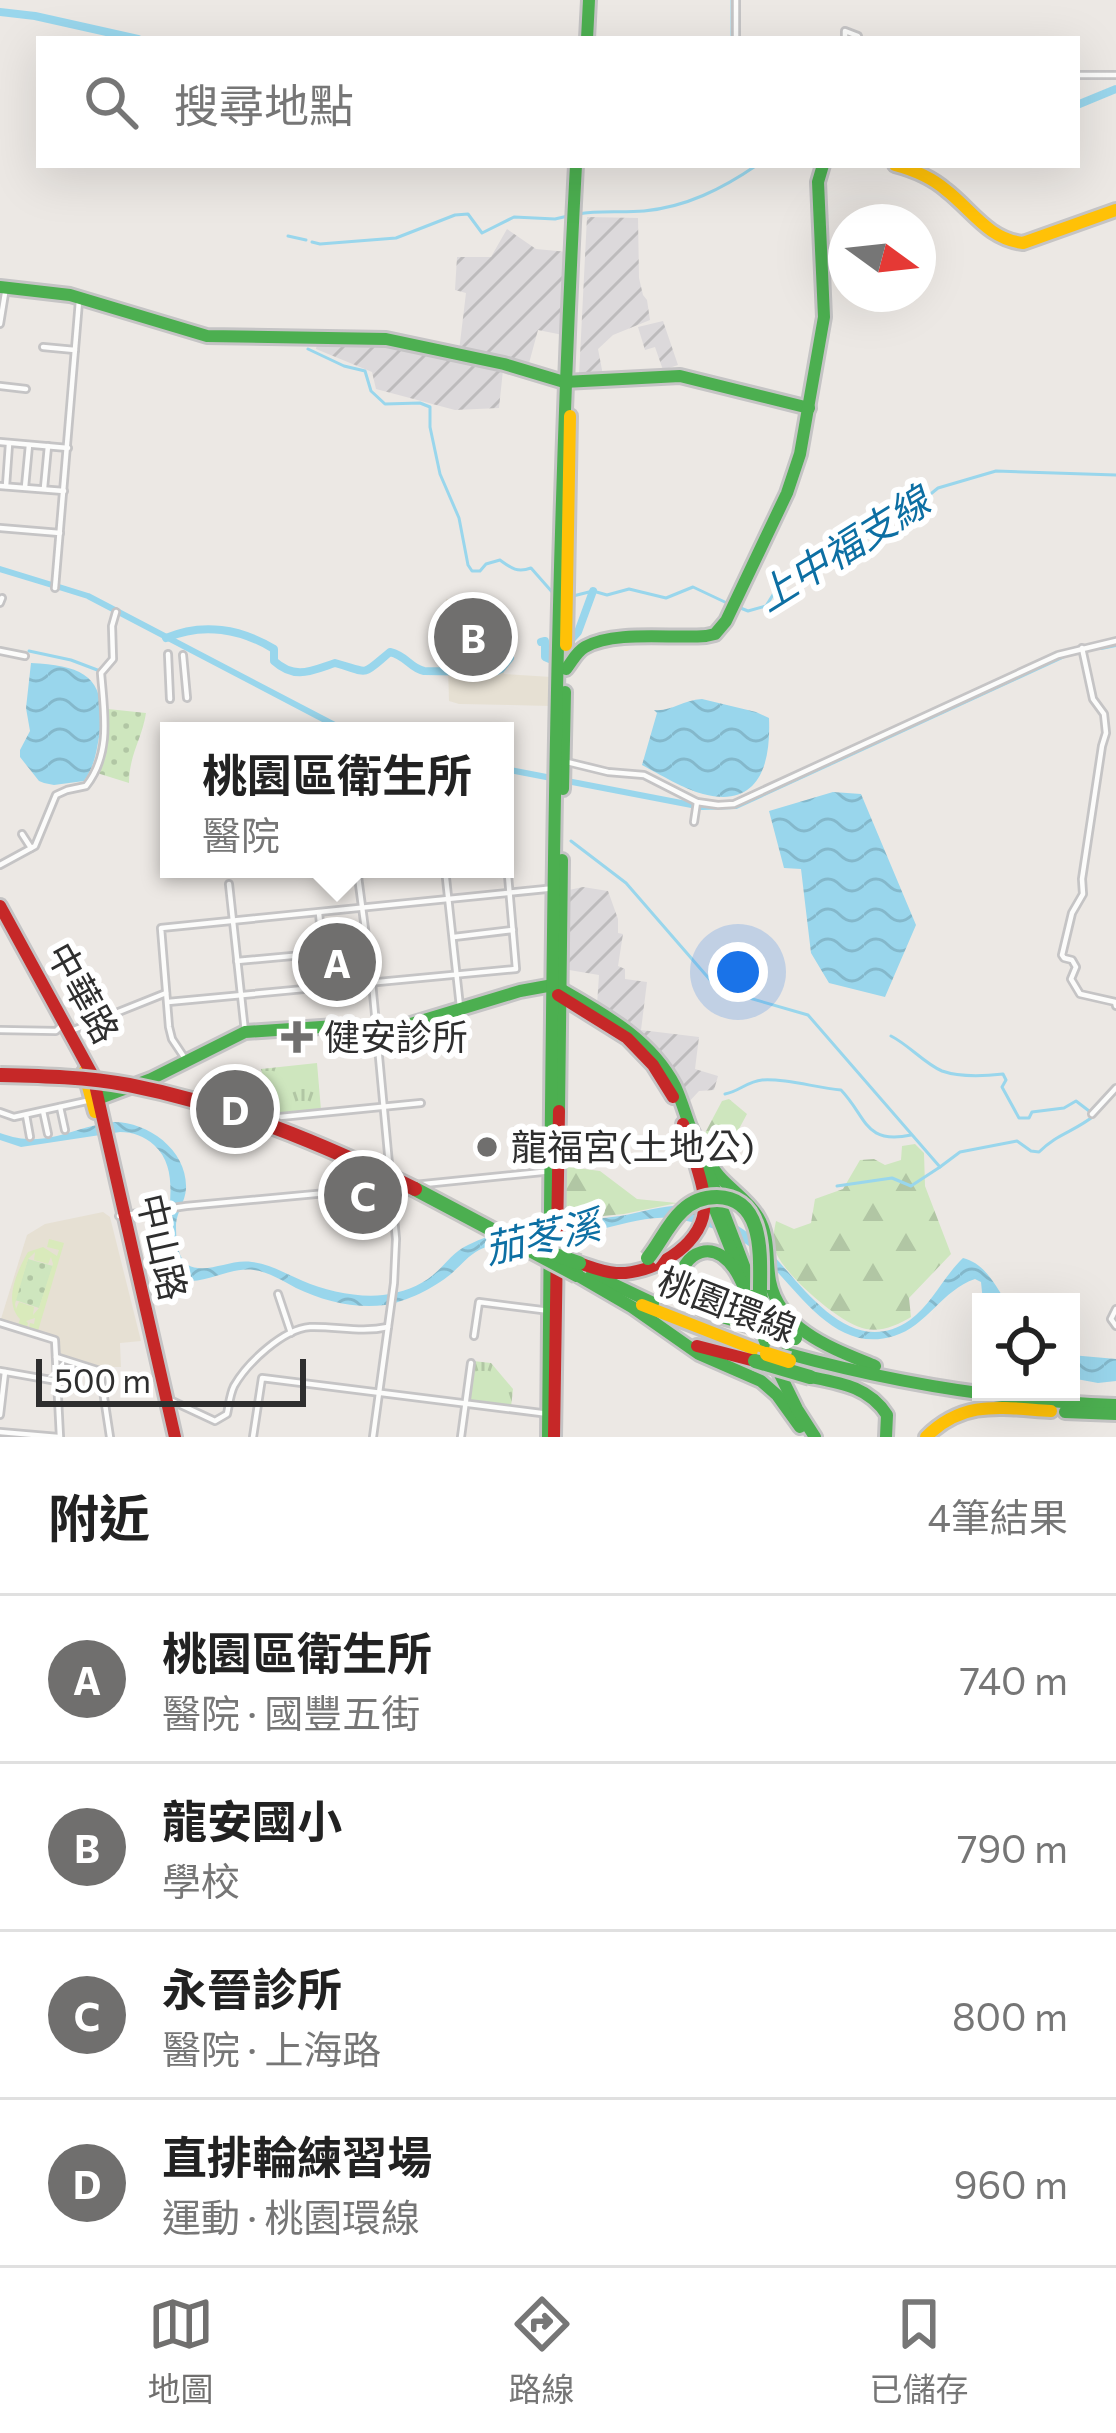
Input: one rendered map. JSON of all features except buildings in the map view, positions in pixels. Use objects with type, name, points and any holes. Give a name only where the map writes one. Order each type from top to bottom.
[{"type":"main road","points":[[584,36],[586,0]]},
{"type":"main road","points":[[551,1437],[567,382],[579,168]]},
{"type":"main road","points":[[563,665],[570,668],[580,649],[595,643],[715,634],[734,603],[794,474],[809,408],[824,317],[821,168]]},
{"type":"main road","points":[[906,168],[938,183],[999,239],[1014,244],[1116,210]]},
{"type":"main road","points":[[3,287],[80,298],[207,336],[386,339],[567,382],[680,376],[809,408]]},
{"type":"main road","name":"中華路","points":[[0,906],[66,1029]]},
{"type":"main road","name":"中華路","points":[[0,920],[93,1076],[105,1140]]},
{"type":"main road","points":[[96,1106],[244,1032],[336,1026],[376,1033],[539,986],[557,990],[610,1017],[648,1048],[673,1082],[711,1197],[697,1233],[681,1250],[620,1273],[578,1268]]},
{"type":"main road","points":[[557,990],[620,1032],[653,1065],[671,1094],[732,1245],[765,1349]]},
{"type":"main road","name":"桃園環線","points":[[0,1071],[82,1071],[126,1077],[250,1109],[553,1233],[578,1268]]},
{"type":"main road","name":"桃園環線","points":[[0,1071],[124,1084],[249,1117],[357,1161],[676,1321],[787,1357],[891,1387],[1016,1405],[1116,1405]]},
{"type":"main road","points":[[690,1127],[710,1165],[761,1223],[775,1300],[787,1318],[874,1366]]},
{"type":"main road","name":"中山路","points":[[105,1140],[172,1437]]},
{"type":"main road","points":[[605,1271],[630,1268],[648,1258],[689,1204],[726,1198],[743,1207],[757,1228],[765,1349]]},
{"type":"main road","name":"中山路","points":[[121,1215],[172,1437]]},
{"type":"main road","points":[[732,1245],[765,1349],[813,1434]]},
{"type":"main road","points":[[752,1306],[726,1257],[708,1250],[687,1259],[680,1280],[687,1298],[701,1308],[927,1383],[972,1393]]},
{"type":"main road","points":[[578,1268],[699,1354],[767,1385],[813,1434]]},
{"type":"main road","points":[[656,1324],[693,1345],[765,1349],[810,1377],[858,1388],[872,1396],[887,1415],[886,1437]]},
{"type":"main road","name":"桃園環線","points":[[787,1357],[972,1394]]},
{"type":"main road","name":"桃園環線","points":[[1003,1401],[1016,1405]]},
{"type":"main road","points":[[928,1437],[942,1420],[967,1409],[1016,1405],[1051,1412],[1116,1414]]},
{"type":"street","points":[[736,0],[736,36]]},
{"type":"street","points":[[1080,75],[1116,75]]},
{"type":"street","points":[[0,324],[3,287]]},
{"type":"street","points":[[55,588],[80,298]]},
{"type":"street","points":[[43,347],[75,350]]},
{"type":"street","points":[[0,386],[26,389]]},
{"type":"street","points":[[0,442],[68,448]]},
{"type":"street","points":[[9,443],[3,486],[64,491]]},
{"type":"street","points":[[25,488],[29,445]]},
{"type":"street","points":[[44,490],[48,446]]},
{"type":"street","points":[[0,528],[60,533]]},
{"type":"street","points":[[0,865],[31,848],[56,795],[86,786],[97,769],[106,722],[101,673],[113,659],[116,612]]},
{"type":"street","points":[[561,772],[644,775],[696,804],[748,800],[1058,655],[1116,641]]},
{"type":"street","points":[[1082,650],[1106,733],[1083,893],[1072,913],[1062,955],[1076,967],[1071,979],[1081,994],[1116,1006]]},
{"type":"street","points":[[0,651],[26,656]]},
{"type":"street","points":[[168,654],[170,699]]},
{"type":"street","points":[[183,655],[187,698]]},
{"type":"street","points":[[694,822],[696,804]]},
{"type":"street","points":[[22,834],[31,848]]},
{"type":"street","points":[[358,878],[396,1239],[373,1437]]},
{"type":"street","points":[[447,878],[460,1010]]},
{"type":"street","points":[[168,1002],[516,969],[509,878]]},
{"type":"street","points":[[229,884],[244,1032]]},
{"type":"street","points":[[186,1060],[172,1039],[160,928],[558,887]]},
{"type":"street","points":[[319,913],[326,987]]},
{"type":"street","points":[[452,937],[513,930]]},
{"type":"street","points":[[237,961],[368,949]]},
{"type":"street","points":[[76,1005],[89,996],[81,976]]},
{"type":"street","points":[[0,1030],[66,1029],[166,993]]},
{"type":"street","points":[[1093,1113],[1116,1088]]},
{"type":"street","points":[[276,1131],[280,1117],[421,1103]]},
{"type":"street","points":[[0,1112],[14,1117],[60,1107],[96,1106]]},
{"type":"street","points":[[60,1107],[65,1130]]},
{"type":"street","points":[[43,1111],[48,1134]]},
{"type":"street","points":[[26,1114],[30,1136]]},
{"type":"street","points":[[121,1215],[554,1171]]},
{"type":"street","points":[[278,1294],[291,1333]]},
{"type":"street","points":[[475,1336],[479,1302],[552,1311]]},
{"type":"street","points":[[1116,1309],[1111,1319],[1116,1326]]},
{"type":"street","points":[[0,1323],[55,1340],[62,1437],[0,1432]]},
{"type":"street","points":[[166,1398],[215,1420],[224,1418],[236,1383],[260,1354],[291,1333],[305,1327],[388,1327]]},
{"type":"street","points":[[56,1357],[100,1371],[110,1437]]},
{"type":"street","points":[[461,1437],[471,1363]]},
{"type":"street","points":[[0,1415],[2,1371],[57,1381]]},
{"type":"street","points":[[253,1437],[262,1378],[551,1414]]},
{"type":"shaded area","points":[[587,217],[638,218],[639,278],[650,320],[613,335],[598,349],[603,375],[579,376]]},
{"type":"shaded area","points":[[507,229],[536,249],[568,252],[563,335],[538,330],[528,367],[459,351],[466,293],[455,290],[457,257],[491,257]]},
{"type":"shaded area","points":[[663,321],[678,365],[663,370],[655,347],[645,350],[638,327]]},
{"type":"shaded area","points":[[317,344],[376,344],[503,370],[499,408],[455,410],[376,389],[372,372],[316,349]]},
{"type":"shaded area","points":[[494,598],[504,674],[552,677],[552,706],[449,701],[446,599]]},
{"type":"shaded area","points":[[583,887],[608,891],[618,933],[623,934],[618,966],[625,969],[625,979],[647,982],[641,1030],[699,1037],[695,1069],[718,1076],[714,1090],[699,1091],[687,1104],[656,1051],[597,1005],[599,975],[563,969],[564,891]]},
{"type":"shaded area","points":[[103,1212],[110,1217],[141,1341],[120,1343],[121,1367],[99,1370],[65,1358],[57,1352],[54,1337],[0,1322],[27,1235],[45,1224]]},
{"type":"green space","points":[[492,600],[491,647],[474,646],[464,638],[466,609],[474,601]]},
{"type":"green space","points":[[108,709],[146,713],[129,783],[97,773]]},
{"type":"green space","points":[[317,1063],[321,1110],[276,1114],[256,1105],[263,1103],[267,1090],[261,1069]]},
{"type":"green space","points":[[729,1099],[747,1114],[725,1155],[704,1135],[722,1101]]},
{"type":"green space","points":[[915,1144],[924,1153],[925,1186],[951,1254],[909,1298],[911,1317],[890,1327],[866,1329],[828,1308],[789,1271],[775,1250],[776,1221],[794,1229],[811,1223],[815,1199],[843,1189],[860,1160],[874,1159],[885,1165],[901,1160],[902,1146]]},
{"type":"green space","points":[[562,1166],[600,1171],[637,1199],[677,1203],[561,1220]]},
{"type":"green space","points":[[49,1239],[64,1243],[38,1331],[29,1328],[35,1318],[26,1321],[27,1327],[18,1325],[12,1295],[28,1252],[43,1247],[57,1256],[59,1250],[47,1247]],"holes":[[[35,1252],[34,1260],[48,1264],[51,1257],[53,1264],[33,1315],[34,1307],[19,1302],[16,1309],[15,1304],[28,1259]]]},
{"type":"green space","points":[[28,1259],[53,1266],[39,1308],[15,1300]]},
{"type":"green space","points":[[473,1361],[491,1363],[513,1389],[511,1407],[467,1401]]},
{"type":"water","points":[[31,663],[79,672],[96,688],[99,737],[84,781],[44,783],[20,757],[30,731],[26,708]]},
{"type":"water","points":[[702,699],[769,718],[764,766],[738,795],[696,792],[642,765],[654,710]]},
{"type":"water","points":[[833,792],[861,794],[916,925],[885,997],[829,983],[811,953],[801,869],[784,868],[769,811]]},
{"type":"water","name":"茄苳溪","points":[[114,1122],[140,1127],[164,1141],[181,1162],[186,1189],[176,1224],[177,1245],[191,1267],[252,1262],[332,1291],[383,1295],[422,1282],[463,1248],[504,1231],[683,1205],[712,1212],[744,1230],[831,1314],[868,1332],[910,1320],[963,1258],[983,1269],[1000,1293],[982,1293],[981,1282],[975,1279],[953,1291],[906,1331],[870,1339],[849,1335],[812,1309],[746,1244],[709,1227],[668,1218],[491,1246],[475,1252],[428,1289],[385,1305],[328,1300],[254,1270],[191,1281],[177,1269],[170,1254],[170,1178],[165,1160],[150,1142],[120,1132],[21,1147],[0,1140],[0,1133],[45,1138]]},
{"type":"water","points":[[1080,1356],[1116,1359],[1116,1381],[1080,1380]]},
{"type":"waterway","points":[[732,0],[732,36]]},
{"type":"waterway","points":[[0,12],[125,36]]},
{"type":"waterway","points":[[1080,104],[1116,89]]},
{"type":"waterway","points":[[578,214],[674,206],[752,168]]},
{"type":"waterway","points":[[312,242],[396,238],[455,215],[468,214],[482,233],[514,217],[568,216]]},
{"type":"waterway","points":[[288,236],[306,240]]},
{"type":"waterway","name":"上中福支線","points":[[308,349],[365,371],[371,391],[385,404],[430,407],[440,474],[459,518],[472,571],[500,560],[514,569],[531,568],[559,595]]},
{"type":"waterway","name":"上中福支線","points":[[738,607],[748,611],[766,606],[781,582],[799,570],[826,563],[850,541],[906,514],[938,488],[996,471],[1116,475]]},
{"type":"waterway","points":[[0,569],[52,585]]},
{"type":"waterway","points":[[59,587],[88,596],[329,722]]},
{"type":"waterway","name":"上中福支線","points":[[569,597],[629,589],[666,598],[693,587],[729,604]]},
{"type":"waterway","points":[[541,642],[545,641],[545,657],[552,660],[578,632],[593,591]]},
{"type":"waterway","points":[[166,638],[194,630],[235,633],[274,649],[274,661],[296,672],[335,663],[365,671],[390,652],[424,671],[494,672],[510,658]]},
{"type":"waterway","points":[[1101,647],[1116,644]]},
{"type":"waterway","points":[[29,651],[102,669]]},
{"type":"waterway","points":[[514,771],[702,807],[736,806],[1064,655]]},
{"type":"waterway","points":[[571,841],[626,883],[718,989],[808,1015],[940,1167],[960,1152],[1017,1141],[1039,1152],[1095,1115]]},
{"type":"waterway","points":[[891,1036],[942,1071],[1003,1074],[1002,1087],[1019,1118],[1076,1101],[1093,1114]]},
{"type":"waterway","points":[[725,1094],[762,1080],[841,1090],[875,1132],[911,1135]]},
{"type":"waterway","points":[[837,1186],[892,1178],[911,1186],[940,1167]]},
{"type":"traffic: fast","points":[[587,36],[589,0]]},
{"type":"traffic: fast","points":[[548,1437],[558,642],[576,168]]},
{"type":"traffic: fast","points":[[566,669],[582,649],[597,642],[706,636],[715,634],[726,621],[787,493],[800,454],[824,317],[818,182],[822,168]]},
{"type":"traffic: fast","points":[[0,287],[70,295],[207,336],[386,339],[564,382],[680,376],[809,408]]},
{"type":"traffic: fast","points":[[563,789],[565,692]]},
{"type":"traffic: fast","points":[[559,1111],[562,860]]},
{"type":"traffic: fast","points":[[95,1100],[151,1079],[245,1032],[336,1026],[381,1033],[553,985]]},
{"type":"traffic: fast","points":[[557,987],[639,1040],[675,1086],[692,1132]]},
{"type":"traffic: fast","points":[[690,1127],[714,1170],[758,1217],[766,1240],[770,1281],[785,1313],[811,1336],[875,1366]]},
{"type":"traffic: fast","points":[[705,1164],[757,1300]]},
{"type":"traffic: fast","points":[[415,1189],[577,1275]]},
{"type":"traffic: fast","points":[[710,1197],[737,1265]]},
{"type":"traffic: fast","points":[[648,1258],[689,1205],[712,1197],[733,1200],[752,1218],[760,1290]]},
{"type":"traffic: fast","points":[[740,1322],[710,1313],[685,1295],[681,1284],[686,1264],[701,1252],[722,1256],[736,1272],[752,1306]]},
{"type":"traffic: fast","points":[[553,1254],[579,1263]]},
{"type":"traffic: fast","points":[[592,1274],[653,1303]]},
{"type":"traffic: fast","points":[[577,1275],[699,1354],[761,1381],[800,1427]]},
{"type":"traffic: fast","points":[[760,1290],[771,1335]]},
{"type":"traffic: fast","points":[[751,1303],[770,1355]]},
{"type":"traffic: fast","points":[[740,1322],[795,1338]]},
{"type":"traffic: fast","points":[[785,1353],[949,1389],[1116,1405]]},
{"type":"traffic: fast","points":[[773,1360],[815,1437]]},
{"type":"traffic: fast","points":[[755,1361],[810,1377]]},
{"type":"traffic: fast","points":[[810,1377],[843,1384],[872,1398],[887,1415],[886,1437]]},
{"type":"traffic: fast","points":[[1065,1412],[1116,1414]]},
{"type":"traffic: slow","points":[[904,168],[934,181],[990,230],[1023,243],[1116,210]]},
{"type":"traffic: slow","points":[[566,645],[570,416]]},
{"type":"traffic: slow","points":[[84,1072],[95,1112]]},
{"type":"traffic: slow","points":[[642,1305],[767,1354]]},
{"type":"traffic: slow","points":[[767,1354],[789,1361]]},
{"type":"traffic: slow","points":[[926,1437],[969,1411],[1051,1411]]},
{"type":"traffic: jam","points":[[0,906],[93,1076],[175,1437]]},
{"type":"traffic: jam","points":[[558,995],[627,1038],[653,1065],[673,1097]]},
{"type":"traffic: jam","points":[[0,1075],[113,1082],[167,1093],[311,1142],[415,1189]]},
{"type":"traffic: jam","points":[[554,1437],[559,1111]]},
{"type":"traffic: jam","points":[[683,1124],[695,1159]]},
{"type":"traffic: jam","points":[[579,1263],[606,1272],[630,1272],[658,1264],[684,1247],[701,1224],[704,1211],[693,1154]]},
{"type":"traffic: jam","points":[[697,1346],[755,1361]]},
{"type":"place","name":"龍安國小","points":[[473,637]]},
{"type":"place","name":"桃園區衛生所","points":[[337,962]]},
{"type":"place","name":"健安診所","points":[[297,1037]]},
{"type":"place","name":"直排輪練習場","points":[[235,1109]]},
{"type":"place","name":"龍福宮(土地公)","points":[[487,1147]]},
{"type":"place","name":"永晉診所","points":[[363,1195]]}]
